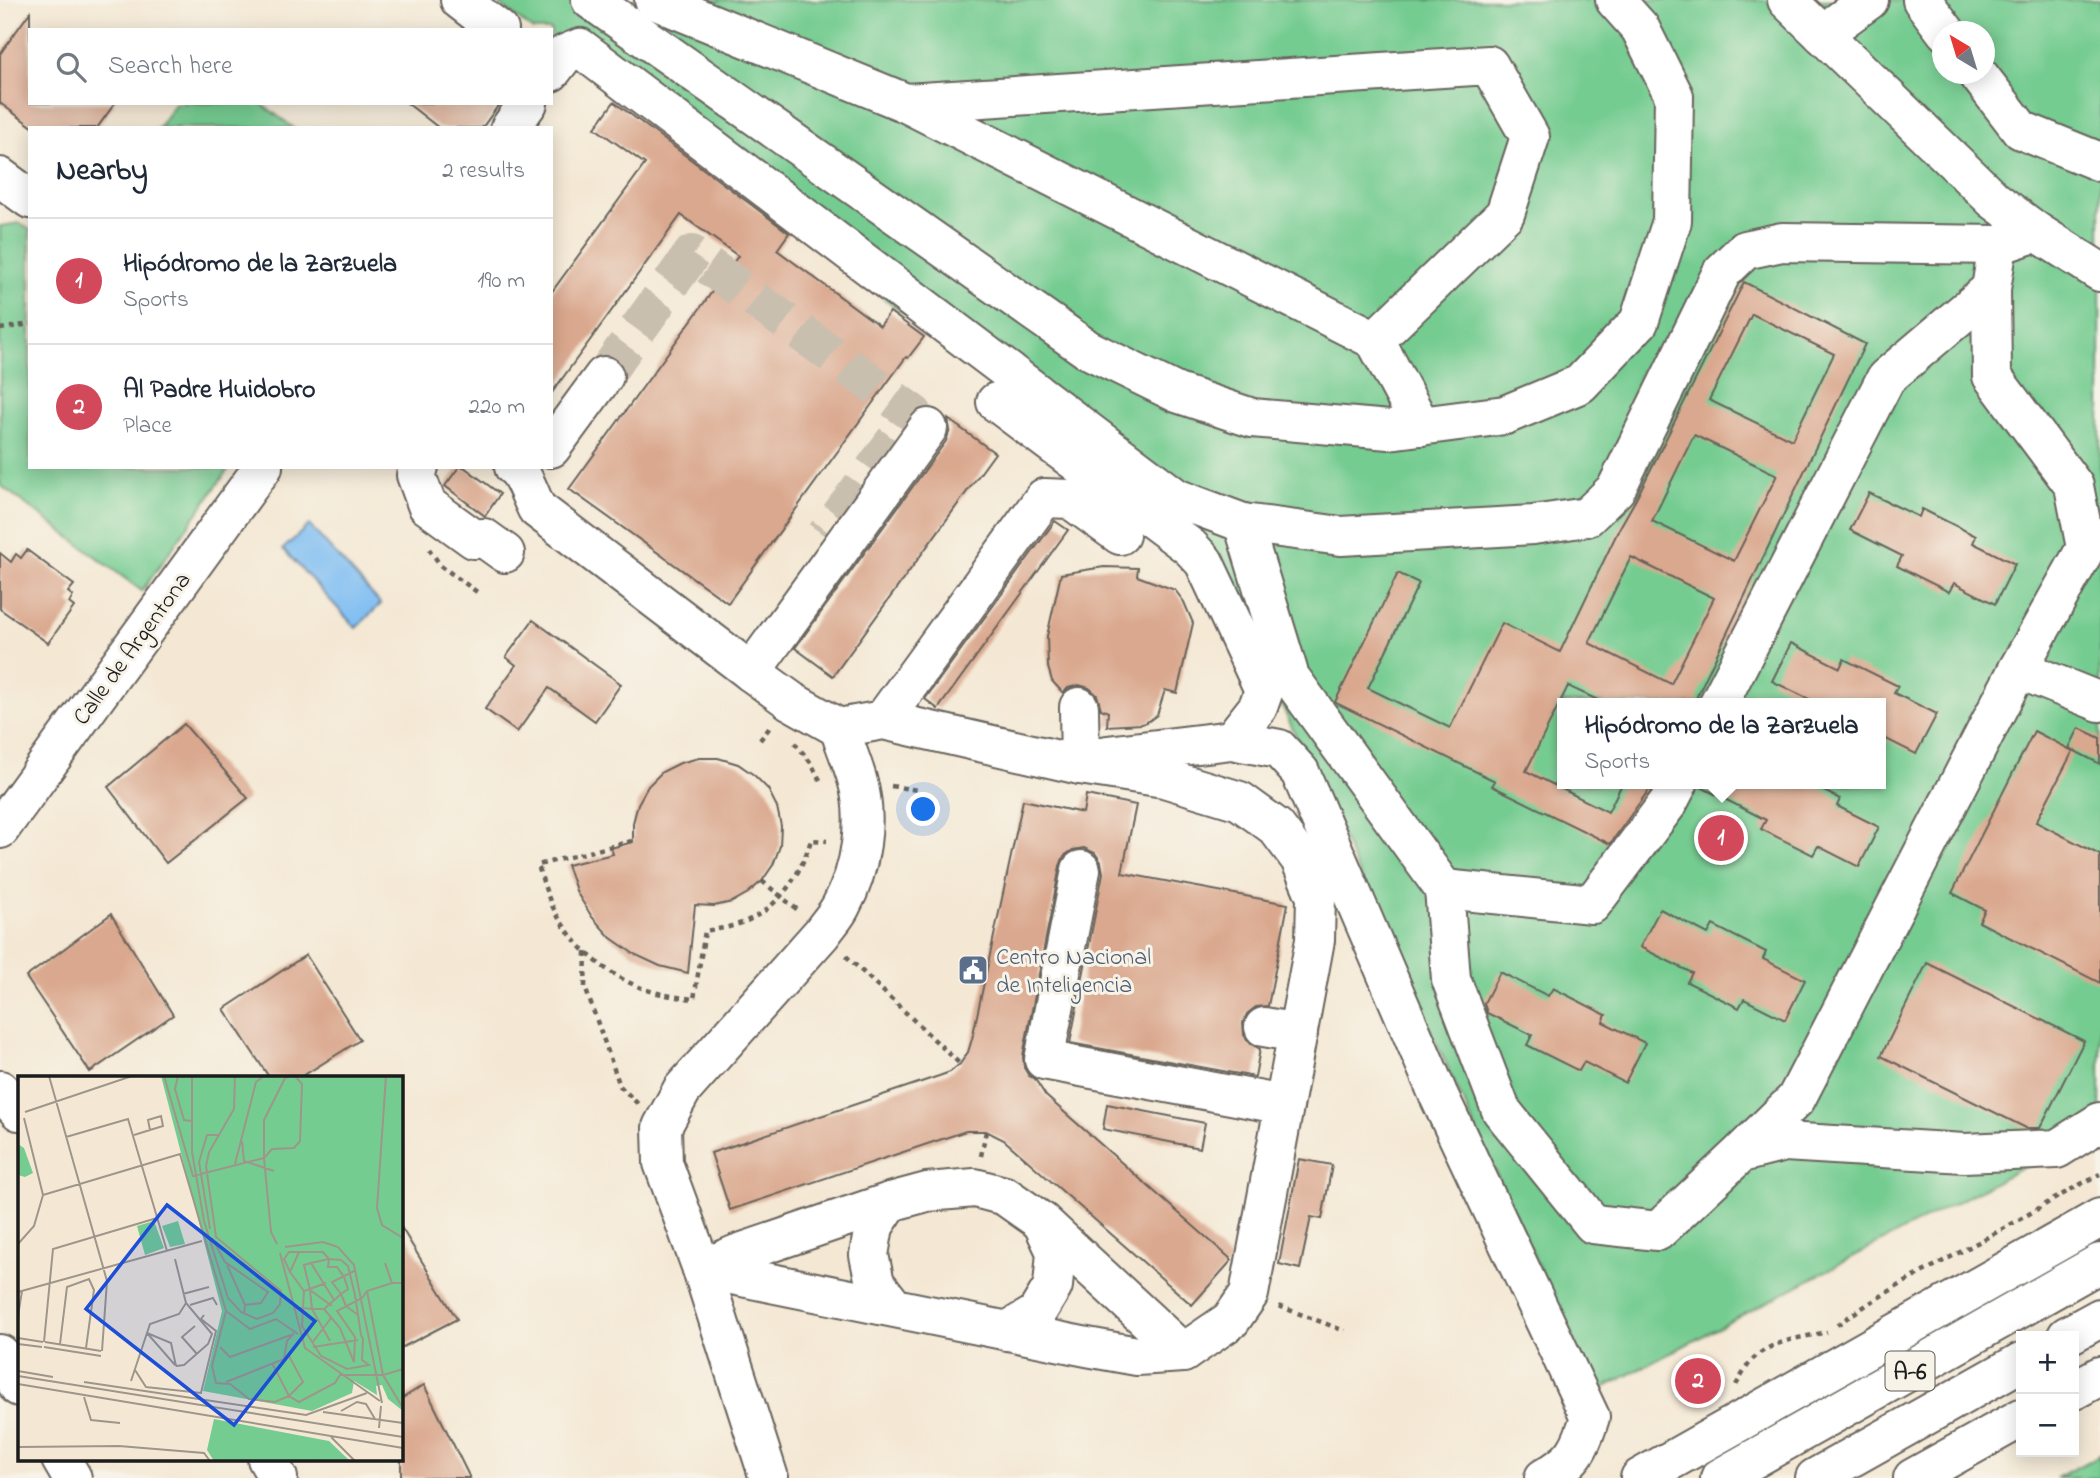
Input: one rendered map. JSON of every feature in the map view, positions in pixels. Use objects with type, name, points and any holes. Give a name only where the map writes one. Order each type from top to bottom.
[{"type":"main road","points":[[460,0],[496,28]]},
{"type":"main road","points":[[591,0],[1087,349],[1177,393],[1252,418],[1389,430],[1505,415],[1580,384],[1639,322],[1672,221],[1674,96],[1640,28],[1615,0]]},
{"type":"main road","points":[[654,0],[906,103],[1375,340],[1421,426]]},
{"type":"main road","points":[[1787,0],[1994,200],[2037,232],[2100,272]]},
{"type":"main road","points":[[1822,34],[1869,0]]},
{"type":"main road","points":[[1922,0],[1938,21]]},
{"type":"main road","points":[[553,69],[565,54],[580,48],[1176,498],[1243,523],[1341,536],[1533,525],[1587,517],[1616,489],[1722,272],[1745,250],[1782,242],[1998,245],[2037,232]]},
{"type":"main road","points":[[906,103],[1489,65],[1530,137],[1505,214],[1375,340]]},
{"type":"main road","points":[[1986,84],[2021,130],[2100,162]]},
{"type":"main road","points":[[511,126],[527,105]]},
{"type":"main road","points":[[0,177],[28,198]]},
{"type":"main road","points":[[1243,523],[1290,677],[1444,889],[1451,979],[1502,1110],[1593,1224],[1658,1231],[1797,1099],[2018,669],[2093,532],[2074,486],[1992,376],[1991,289],[1998,245]]},
{"type":"main road","points":[[1722,698],[1886,378],[1991,289]]},
{"type":"main road","points":[[553,445],[604,376]]},
{"type":"main road","points":[[996,402],[1190,547],[1204,562],[1264,690],[1258,707],[1232,740]]},
{"type":"main road","points":[[743,667],[928,428]]},
{"type":"main road","name":"Calle de Argentona","points":[[0,829],[262,469]]},
{"type":"main road","points":[[489,469],[517,489],[528,482]]},
{"type":"main road","points":[[421,481],[482,528],[494,554],[528,482]]},
{"type":"main road","points":[[528,482],[743,667],[791,701],[839,727],[883,720],[1080,765],[1164,778],[1240,801],[1276,827],[1300,859],[1315,897],[1315,940],[1281,1030],[1284,1105],[1249,1294],[1231,1320],[1183,1353],[1137,1356],[702,1269]]},
{"type":"main road","points":[[883,720],[1044,498],[1070,499],[1120,535]]},
{"type":"main road","points":[[743,667],[825,536]]},
{"type":"main road","points":[[2018,669],[2100,702]]},
{"type":"main road","points":[[1079,707],[1080,765]]},
{"type":"main road","points":[[769,1478],[702,1269],[663,1163],[662,1127],[682,1090],[812,923],[841,908],[853,880],[862,816],[858,781],[839,727]]},
{"type":"main road","points":[[1080,765],[1107,755],[1232,740],[1279,749],[1300,772],[1438,1094],[1590,1417],[1581,1444],[1563,1468],[1544,1478]]},
{"type":"main road","points":[[1444,889],[1592,904],[1668,803],[1675,789]]},
{"type":"main road","points":[[1080,870],[1044,1060],[1284,1105]]},
{"type":"main road","points":[[0,1090],[18,1110]]},
{"type":"main road","points":[[1741,1153],[1785,1142],[1964,1153],[2057,1149],[2100,1122]]},
{"type":"main road","points":[[702,1269],[737,1254],[890,1202],[927,1192],[975,1188],[1005,1196],[1042,1222],[1183,1353]]},
{"type":"main road","points":[[890,1202],[874,1226],[869,1255],[875,1283],[893,1306]]},
{"type":"main road","points":[[1640,1478],[2100,1218]]},
{"type":"main road","points":[[1007,1331],[1036,1314],[1053,1286],[1056,1252],[1042,1222]]},
{"type":"main road","name":"A-6","points":[[1720,1478],[2100,1263]]},
{"type":"main road","points":[[2076,1331],[2100,1318]]},
{"type":"main road","points":[[0,1354],[18,1385]]},
{"type":"main road","points":[[1815,1478],[2016,1365]]},
{"type":"main road","points":[[2079,1387],[2100,1376]]},
{"type":"main road","points":[[1913,1478],[2016,1421]]},
{"type":"main road","points":[[62,1460],[72,1478]]},
{"type":"main road","points":[[268,1460],[278,1478]]},
{"type":"path","points":[[0,329],[28,324]]},
{"type":"path","points":[[794,741],[811,763],[823,788]]},
{"type":"path","points":[[632,841],[538,865],[548,897],[564,926],[586,952],[609,971],[636,986],[664,995],[694,999],[705,931],[733,926],[759,914],[781,897],[804,861],[811,840],[833,841],[859,850]]},
{"type":"path","points":[[762,881],[812,923],[960,1064]]},
{"type":"path","points":[[586,952],[585,987],[620,1086],[662,1127]]},
{"type":"path","points":[[980,1161],[986,1131]]},
{"type":"path","points":[[1735,1387],[1753,1360],[1767,1349],[1781,1342],[1829,1331],[1927,1269],[2100,1174]]},
{"type":"path","points":[[1280,1306],[1345,1331]]},
{"type":"green space","points":[[494,0],[2100,0],[2100,1127],[1596,1392],[1210,548],[553,46],[553,28],[530,28]]},
{"type":"green space","points":[[175,105],[263,105],[291,126],[159,126]]},
{"type":"green space","points":[[20,223],[28,229],[28,469],[229,469],[142,591],[0,485],[0,226]]},
{"type":"green space","points":[[2100,1455],[2100,1478],[2056,1478]]},
{"type":"water","points":[[309,525],[381,604],[356,628],[283,549]]},
{"type":"building","points":[[30,12],[28,105],[114,105],[98,126],[31,126],[0,103],[0,54]]},
{"type":"building","points":[[614,102],[789,233],[777,250],[880,326],[890,312],[924,337],[908,358],[906,357],[728,603],[569,489],[738,256],[681,215],[553,391],[553,290],[645,164],[595,128]]},
{"type":"building","points":[[410,105],[499,105],[483,126],[436,126]]},
{"type":"building","points":[[1744,282],[1865,344],[1697,698],[1593,698],[1568,686],[1562,698],[1557,698],[1557,708],[1526,771],[1557,786],[1557,789],[1608,812],[1620,789],[1649,789],[1610,844],[1492,786],[1495,781],[1335,702],[1398,573],[1419,583],[1368,688],[1450,728],[1502,623],[1560,652]],"holes":[[[1752,314],[1834,354],[1792,440],[1709,400]],[[1694,435],[1777,475],[1734,561],[1652,521]],[[1631,557],[1714,598],[1671,684],[1589,643]]]},
{"type":"building","points":[[948,419],[995,453],[833,676],[795,648],[946,441],[950,430]]},
{"type":"building","points":[[458,469],[467,469],[500,494],[485,516],[445,486]]},
{"type":"building","points":[[1869,493],[1919,517],[1922,509],[1976,536],[1973,543],[2015,564],[1995,604],[1954,583],[1949,592],[1897,566],[1902,556],[1850,530]]},
{"type":"building","points":[[1055,521],[1068,530],[938,709],[925,699]]},
{"type":"building","points":[[27,550],[74,585],[68,592],[73,596],[69,603],[74,607],[48,643],[0,609],[0,553],[11,562],[16,554],[21,558]]},
{"type":"building","points":[[1104,567],[1138,568],[1137,576],[1175,590],[1184,602],[1193,623],[1177,693],[1165,690],[1157,715],[1142,724],[1107,726],[1108,712],[1101,709],[1097,695],[1089,688],[1079,685],[1068,688],[1063,693],[1052,681],[1048,667],[1047,636],[1061,574]]},
{"type":"building","points":[[533,620],[621,684],[595,721],[549,688],[517,732],[485,709],[516,665],[506,657]]},
{"type":"building","points":[[1791,643],[1840,668],[1844,659],[1898,686],[1894,693],[1937,714],[1916,754],[1886,739],[1886,698],[1807,698],[1772,681]]},
{"type":"building","points":[[184,724],[248,798],[166,863],[108,787]]},
{"type":"building","points":[[2079,728],[2100,738],[2100,764],[2069,748]]},
{"type":"building","points":[[2034,731],[2073,751],[2036,822],[2100,855],[2100,983],[1979,922],[1985,910],[1952,893]]},
{"type":"building","points":[[699,758],[718,758],[738,764],[768,789],[777,807],[781,826],[780,846],[773,865],[762,881],[748,893],[732,902],[714,906],[695,905],[688,973],[660,966],[634,954],[611,938],[592,917],[577,893],[567,865],[613,854],[611,848],[633,842],[633,823],[638,804],[648,786],[662,772]]},
{"type":"building","points":[[1705,789],[1820,789],[1840,799],[1837,806],[1879,827],[1859,867],[1818,846],[1813,855],[1761,829],[1766,820]]},
{"type":"building","points":[[1086,795],[1136,805],[1122,873],[1288,904],[1268,1006],[1256,1007],[1247,1014],[1243,1023],[1244,1035],[1251,1044],[1260,1049],[1255,1077],[1070,1043],[1103,873],[1101,862],[1095,853],[1084,848],[1073,850],[1064,856],[1060,866],[1023,1056],[1024,1068],[1046,1096],[1232,1260],[1192,1305],[1004,1140],[986,1131],[966,1131],[730,1210],[711,1153],[939,1076],[960,1064],[972,1039],[1023,800],[1083,813]]},
{"type":"building","points":[[1660,909],[1708,934],[1713,925],[1766,952],[1763,959],[1805,980],[1785,1020],[1744,999],[1739,1008],[1687,982],[1692,973],[1640,947]]},
{"type":"building","points":[[111,914],[173,1015],[90,1072],[26,977]]},
{"type":"building","points":[[306,955],[360,1040],[303,1076],[268,1076],[224,1009]]},
{"type":"building","points":[[1927,963],[2084,1041],[2040,1128],[2026,1128],[1881,1056]]},
{"type":"building","points":[[1500,972],[1548,996],[1553,988],[1606,1015],[1603,1022],[1645,1043],[1625,1083],[1584,1062],[1579,1071],[1527,1045],[1532,1035],[1487,1013],[1484,1003]]},
{"type":"building","points":[[1107,1104],[1205,1123],[1200,1148],[1103,1129]]},
{"type":"building","points":[[1299,1159],[1332,1165],[1322,1219],[1311,1217],[1300,1269],[1279,1264]]},
{"type":"building","points":[[402,1229],[457,1319],[402,1347]]},
{"type":"building","points":[[424,1385],[470,1478],[401,1478],[402,1398]]},
{"type":"tunnel","points":[[604,376],[692,254],[914,414],[825,536]]},
{"type":"place","name":"Hipódromo de la Zarzuela","points":[[1721,838]]},
{"type":"place","name":"Centro Nacional de Inteligencia","points":[[973,970]]},
{"type":"place","name":"Al Padre Huidobro","points":[[1698,1381]]}]
